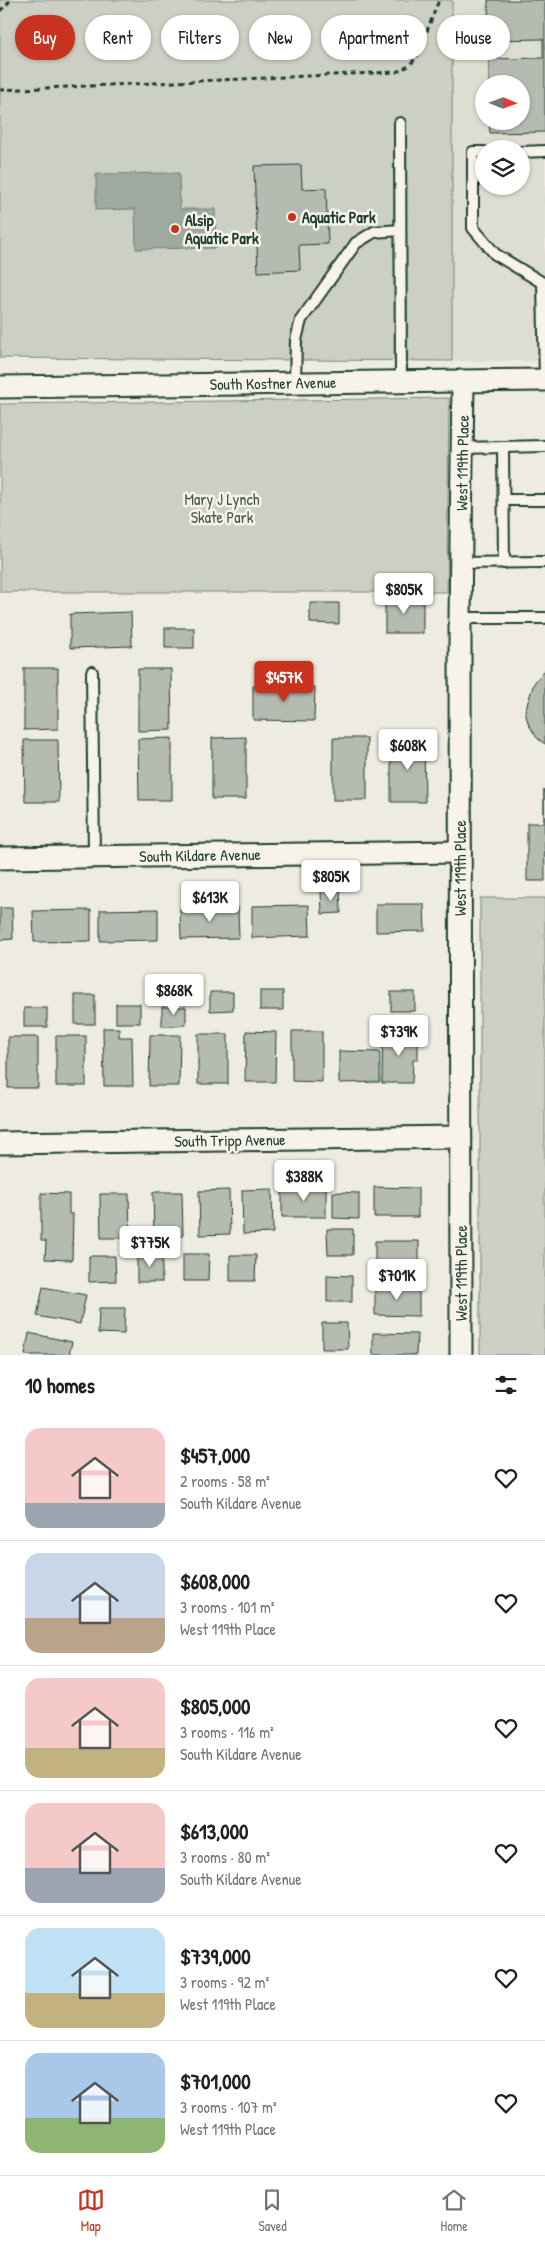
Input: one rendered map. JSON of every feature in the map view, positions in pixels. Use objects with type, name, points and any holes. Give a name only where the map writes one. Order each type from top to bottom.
[{"type":"street","name":"South Kostner Avenue","points":[[0,387],[545,380]]},
{"type":"street","name":"West 119th Place","points":[[461,1355],[460,618],[463,381]]},
{"type":"street","name":"South Kildare Avenue","points":[[0,858],[460,852]]},
{"type":"street","name":"South Tripp Avenue","points":[[0,1143],[460,1137]]},
{"type":"lane","points":[[400,123],[401,382]]},
{"type":"lane","points":[[530,152],[545,151]]},
{"type":"lane","points":[[475,152],[473,152],[473,228],[495,254],[544,283],[545,380]]},
{"type":"lane","points":[[295,383],[296,340],[301,320],[356,243],[374,232],[400,230]]},
{"type":"lane","points":[[462,448],[545,446]]},
{"type":"lane","points":[[503,447],[504,563]]},
{"type":"lane","points":[[504,500],[545,500]]},
{"type":"lane","points":[[461,564],[545,562]]},
{"type":"lane","points":[[460,618],[545,618]]},
{"type":"lane","points":[[92,672],[94,856]]},
{"type":"path","points":[[0,12],[11,0]]},
{"type":"path","points":[[0,90],[396,72],[409,66],[417,57],[439,0]]},
{"type":"shaded area","points":[[452,0],[545,0],[545,361],[452,361],[452,60],[510,60],[510,15],[452,15]]},
{"type":"shaded area","name":"Alsip Aquatic Park","points":[[179,173],[180,209],[215,209],[216,248],[136,249],[135,209],[96,210],[96,174]]},
{"type":"green space","name":"Aquatic Park","points":[[0,0],[452,0],[452,15],[437,15],[437,60],[452,60],[452,361],[0,358]]},
{"type":"green space","name":"Mary J Lynch Skate Park","points":[[449,398],[447,592],[0,592],[0,404]]},
{"type":"green space","points":[[480,898],[545,898],[545,1355],[480,1355]]},
{"type":"building","points":[[488,0],[545,0],[545,132],[490,133],[490,130],[530,130],[530,75],[489,75],[489,60],[543,58],[543,39],[510,40],[510,15],[488,15]]},
{"type":"building","name":"Aquatic Park","points":[[301,165],[302,189],[326,188],[328,244],[299,245],[300,270],[258,272],[254,166]]},
{"type":"building","points":[[385,598],[423,598],[423,633],[385,633]]},
{"type":"building","points":[[310,603],[339,603],[339,624],[310,623]]},
{"type":"building","points":[[131,612],[132,646],[70,648],[70,614]]},
{"type":"building","points":[[165,628],[194,628],[194,648],[165,648]]},
{"type":"building","points":[[24,668],[58,668],[58,729],[24,730]]},
{"type":"building","points":[[138,669],[171,669],[172,730],[138,731]]},
{"type":"building","points":[[545,670],[545,744],[537,738],[528,723],[525,711],[534,683]]},
{"type":"building","points":[[253,686],[315,687],[314,721],[253,720]]},
{"type":"building","points":[[246,737],[246,799],[212,799],[212,738]]},
{"type":"building","points":[[172,738],[172,800],[139,800],[138,739]]},
{"type":"building","points":[[333,738],[367,738],[367,800],[333,800]]},
{"type":"building","points":[[24,740],[58,740],[59,802],[25,802]]},
{"type":"building","points":[[391,740],[424,740],[425,802],[391,802]]},
{"type":"building","points":[[544,789],[545,881],[527,881],[527,823],[544,823]]},
{"type":"building","points":[[340,890],[341,913],[322,914],[321,891]]},
{"type":"building","points":[[376,904],[424,904],[425,931],[376,932]]},
{"type":"building","points":[[309,905],[310,936],[252,938],[252,906]]},
{"type":"building","points":[[238,907],[239,938],[181,939],[180,908]]},
{"type":"building","points":[[0,908],[12,908],[13,939],[0,940]]},
{"type":"building","points":[[158,909],[158,940],[100,941],[100,910]]},
{"type":"building","points":[[91,910],[91,941],[34,942],[33,911]]},
{"type":"building","points":[[260,991],[283,991],[283,1010],[260,1010]]},
{"type":"building","points":[[210,992],[233,992],[233,1010],[210,1011]]},
{"type":"building","points":[[391,992],[415,992],[415,1011],[391,1011]]},
{"type":"building","points":[[75,995],[95,995],[95,1024],[75,1024]]},
{"type":"building","points":[[116,1004],[140,1004],[140,1023],[116,1023]]},
{"type":"building","points":[[162,1007],[186,1007],[186,1025],[162,1026]]},
{"type":"building","points":[[24,1008],[47,1008],[47,1027],[24,1027]]},
{"type":"building","points":[[103,1028],[119,1028],[119,1037],[132,1037],[133,1086],[104,1086]]},
{"type":"building","points":[[246,1031],[276,1032],[275,1082],[245,1082]]},
{"type":"building","points":[[292,1031],[322,1031],[322,1082],[292,1081]]},
{"type":"building","points":[[383,1033],[418,1034],[418,1060],[413,1060],[412,1083],[382,1083]]},
{"type":"building","points":[[198,1034],[228,1034],[228,1084],[198,1084]]},
{"type":"building","points":[[150,1035],[180,1035],[179,1086],[149,1086]]},
{"type":"building","points":[[56,1036],[86,1036],[86,1086],[56,1086]]},
{"type":"building","points":[[8,1037],[38,1037],[38,1088],[8,1088]]},
{"type":"building","points":[[339,1051],[380,1052],[380,1082],[339,1083]]},
{"type":"building","points":[[326,1187],[326,1217],[282,1217],[282,1188]]},
{"type":"building","points":[[374,1187],[418,1188],[418,1217],[374,1217]]},
{"type":"building","points":[[272,1189],[273,1233],[243,1234],[242,1190]]},
{"type":"building","points":[[229,1190],[230,1234],[200,1235],[199,1191]]},
{"type":"building","points":[[153,1192],[182,1192],[183,1236],[154,1236]]},
{"type":"building","points":[[333,1192],[359,1193],[359,1219],[333,1218]]},
{"type":"building","points":[[41,1193],[69,1194],[69,1214],[73,1214],[72,1260],[45,1259],[46,1241],[41,1241]]},
{"type":"building","points":[[100,1194],[129,1194],[130,1238],[101,1238]]},
{"type":"building","points":[[327,1229],[353,1229],[353,1255],[328,1255]]},
{"type":"building","points":[[375,1241],[419,1241],[419,1271],[375,1270]]},
{"type":"building","points":[[183,1254],[209,1254],[208,1281],[183,1281]]},
{"type":"building","points":[[137,1255],[162,1255],[162,1282],[137,1282]]},
{"type":"building","points":[[230,1255],[256,1255],[255,1281],[230,1281]]},
{"type":"building","points":[[89,1256],[115,1256],[116,1281],[89,1282]]},
{"type":"building","points":[[327,1275],[352,1276],[352,1302],[327,1302]]},
{"type":"building","points":[[375,1286],[419,1286],[419,1316],[375,1315]]},
{"type":"building","points":[[43,1287],[86,1295],[80,1324],[37,1316]]},
{"type":"building","points":[[99,1308],[125,1308],[124,1334],[98,1333]]},
{"type":"building","points":[[322,1323],[347,1323],[348,1349],[322,1349]]},
{"type":"building","points":[[29,1333],[72,1342],[69,1355],[25,1355]]},
{"type":"building","points":[[373,1333],[417,1334],[416,1355],[373,1355]]},
{"type":"place","name":"Aquatic Park","points":[[292,217]]},
{"type":"place","name":"Alsip Aquatic Park","points":[[175,229]]}]
